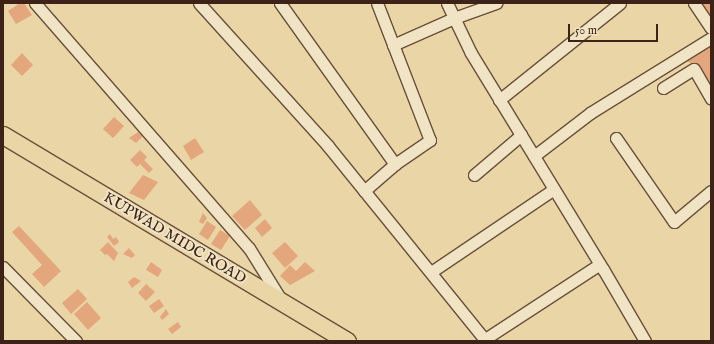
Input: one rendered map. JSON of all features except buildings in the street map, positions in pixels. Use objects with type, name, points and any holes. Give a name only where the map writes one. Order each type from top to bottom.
[{"type":"main road","name":"KUPWAD MIDC ROAD","points":[[3,135],[347,341]]},
{"type":"street","points":[[35,3],[249,248],[283,304]]},
{"type":"street","points":[[200,3],[328,146],[485,340],[600,264]]},
{"type":"street","points":[[280,3],[395,164]]},
{"type":"street","points":[[364,190],[395,164],[430,140],[377,3]]},
{"type":"street","points":[[447,3],[471,53],[600,264],[645,341]]},
{"type":"street","points":[[393,45],[454,18],[496,3]]},
{"type":"street","points":[[499,100],[620,3]]},
{"type":"street","points":[[694,3],[711,28]]},
{"type":"street","points":[[534,156],[590,113],[711,38]]},
{"type":"street","points":[[663,88],[694,69],[711,99]]},
{"type":"street","points":[[474,175],[521,135]]},
{"type":"street","points":[[616,138],[674,222],[711,191]]},
{"type":"street","points":[[431,272],[554,189]]},
{"type":"street","points":[[3,267],[76,341]]}]
